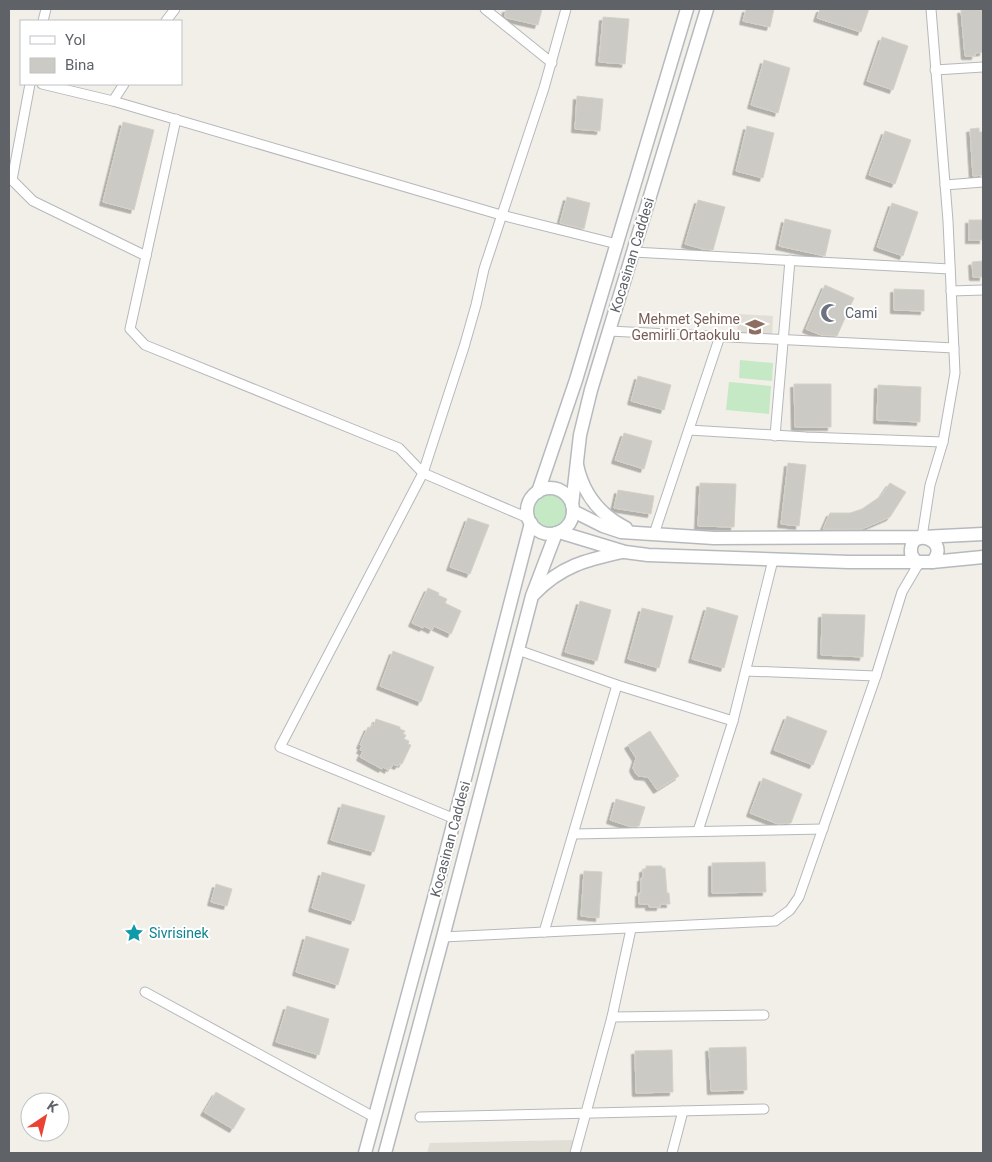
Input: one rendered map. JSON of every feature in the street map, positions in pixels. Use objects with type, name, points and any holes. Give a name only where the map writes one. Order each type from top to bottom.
[{"type":"main road","name":"Kocasinan Caddesi","points":[[538,492],[568,408],[687,9]]},
{"type":"main road","name":"Kocasinan Caddesi","points":[[572,508],[576,458],[585,412],[707,9]]},
{"type":"main road","points":[[576,458],[583,485],[592,500],[614,521],[635,533]]},
{"type":"main road","points":[[983,534],[922,537],[714,538],[635,533],[612,529],[572,508],[561,491],[549,489],[538,492],[530,500],[527,512],[529,520],[539,531],[545,533],[558,532],[625,552],[648,555],[919,563],[983,557]]},
{"type":"main road","points":[[558,532],[570,522],[572,508]]},
{"type":"main road","name":"Kocasinan Caddesi","points":[[365,1153],[455,819],[529,520]]},
{"type":"main road","name":"Kocasinan Caddesi","points":[[385,1153],[532,596],[558,532]]},
{"type":"main road","points":[[919,563],[912,557],[910,548],[914,541],[922,537],[931,539],[937,546],[937,555],[932,562]]},
{"type":"main road","points":[[532,596],[549,580],[571,566],[586,560],[625,552]]},
{"type":"street","points":[[167,20],[175,9]]},
{"type":"street","points":[[485,9],[552,64]]},
{"type":"street","points":[[455,819],[280,747],[423,474],[464,347],[484,269],[552,64],[566,9]]},
{"type":"street","points":[[922,537],[930,485],[943,442],[955,373],[945,185],[931,9]]},
{"type":"street","points":[[935,70],[983,67]]},
{"type":"street","points":[[30,85],[12,180],[33,201],[146,256]]},
{"type":"street","points":[[46,85],[176,119],[501,215],[617,244]]},
{"type":"street","points":[[113,101],[123,85]]},
{"type":"street","points":[[176,119],[130,329],[145,345],[399,448],[423,474],[529,520]]},
{"type":"street","points":[[945,185],[983,182]]},
{"type":"street","points":[[633,252],[950,269]]},
{"type":"street","points":[[775,436],[790,260]]},
{"type":"street","points":[[951,291],[983,290]]},
{"type":"street","points":[[609,331],[954,348]]},
{"type":"street","points":[[654,534],[720,336]]},
{"type":"street","points":[[689,430],[775,436],[943,442]]},
{"type":"street","points":[[698,831],[733,721],[773,560]]},
{"type":"street","points":[[443,937],[775,922],[790,910],[799,897],[876,676],[902,592],[919,563]]},
{"type":"street","points":[[518,650],[617,685],[733,721]]},
{"type":"street","points":[[746,671],[876,676]]},
{"type":"street","points":[[544,932],[617,685]]},
{"type":"street","points":[[574,834],[823,829]]},
{"type":"street","points":[[575,1153],[612,1017],[631,929]]},
{"type":"street","points":[[145,992],[374,1117]]},
{"type":"street","points":[[612,1017],[764,1015]]},
{"type":"street","points":[[420,1118],[764,1109]]},
{"type":"street","points":[[672,1153],[683,1111]]},
{"type":"shaded area","name":"Mehmet Şehime Gemirli Ortaokulu","points":[[738,314],[773,316],[772,339],[737,338]]},
{"type":"shaded area","points":[[573,1140],[570,1153],[427,1153],[430,1143]]},
{"type":"green space","points":[[740,360],[773,363],[772,381],[739,378]]},
{"type":"green space","points":[[729,382],[771,386],[769,414],[726,410]]},
{"type":"green space","points":[[550,494],[562,499],[567,511],[562,523],[550,528],[538,523],[533,511],[538,499]]},
{"type":"building","points":[[506,9],[542,9],[538,25],[505,17]]},
{"type":"building","points":[[746,9],[774,9],[770,27],[743,21]]},
{"type":"building","points":[[820,9],[869,9],[861,32],[817,18]]},
{"type":"building","points":[[983,9],[983,52],[975,53],[975,56],[965,56],[961,10]]},
{"type":"building","points":[[603,17],[629,19],[625,64],[599,62]]},
{"type":"building","points":[[882,37],[908,46],[893,90],[867,81]]},
{"type":"building","points":[[764,60],[790,68],[778,113],[751,105]]},
{"type":"building","points":[[577,96],[603,99],[600,131],[575,129]]},
{"type":"building","points":[[123,122],[154,130],[134,210],[103,202]]},
{"type":"building","points":[[747,126],[774,133],[763,178],[736,171]]},
{"type":"building","points":[[979,128],[979,132],[983,132],[983,175],[973,176],[970,129]]},
{"type":"building","points":[[885,131],[911,140],[895,184],[869,175]]},
{"type":"building","points":[[567,197],[590,203],[584,229],[560,223]]},
{"type":"building","points":[[698,200],[725,207],[713,250],[685,244]]},
{"type":"building","points":[[892,203],[918,212],[903,256],[877,247]]},
{"type":"building","points":[[785,219],[831,230],[825,256],[779,246]]},
{"type":"building","points":[[969,220],[983,220],[983,240],[969,240]]},
{"type":"building","points":[[983,261],[983,277],[973,277],[972,262]]},
{"type":"building","name":"Cami","points":[[825,285],[854,298],[837,336],[821,335],[806,329]]},
{"type":"building","points":[[894,289],[924,290],[924,311],[894,310]]},
{"type":"building","points":[[638,376],[671,385],[664,410],[631,401]]},
{"type":"building","points":[[794,384],[831,384],[831,427],[795,427]]},
{"type":"building","points":[[878,385],[921,387],[920,422],[877,420]]},
{"type":"building","points":[[624,433],[652,441],[644,469],[615,460]]},
{"type":"building","points":[[788,463],[806,465],[799,526],[781,524]]},
{"type":"building","points":[[700,483],[736,484],[734,527],[698,526]]},
{"type":"building","points":[[890,483],[906,492],[890,517],[862,529],[823,529],[830,513],[850,513],[862,509],[881,496]]},
{"type":"building","points":[[618,490],[654,496],[651,514],[614,508]]},
{"type":"building","points":[[468,518],[489,525],[470,574],[450,567]]},
{"type":"building","points":[[428,588],[447,599],[445,603],[461,611],[451,634],[434,626],[432,630],[412,623]]},
{"type":"building","points":[[580,601],[611,610],[597,661],[565,652]]},
{"type":"building","points":[[707,607],[738,616],[724,668],[692,659]]},
{"type":"building","points":[[642,608],[673,616],[659,668],[628,659]]},
{"type":"building","points":[[822,614],[865,615],[863,657],[821,655]]},
{"type":"building","points":[[393,651],[434,667],[421,702],[380,686]]},
{"type":"building","points":[[787,716],[827,731],[813,765],[774,750]]},
{"type":"building","points":[[376,719],[400,727],[400,729],[405,731],[403,734],[406,735],[404,739],[409,741],[408,744],[411,745],[402,764],[400,763],[398,766],[393,764],[388,770],[383,767],[382,769],[360,757],[363,751],[360,750],[362,746],[360,745],[368,727],[370,728],[372,724],[374,725]]},
{"type":"building","points":[[650,731],[679,776],[657,790],[648,777],[638,776],[635,772],[633,768],[636,758],[628,745]]},
{"type":"building","points":[[763,778],[802,794],[791,823],[778,824],[750,813]]},
{"type":"building","points":[[616,799],[645,807],[639,826],[632,827],[610,820]]},
{"type":"building","points":[[342,804],[385,816],[374,852],[331,840]]},
{"type":"building","points":[[765,862],[766,892],[712,893],[712,863]]},
{"type":"building","points":[[646,866],[662,866],[662,868],[665,868],[670,904],[660,904],[660,907],[649,907],[649,904],[639,904],[641,878],[643,878],[643,869],[646,869]]},
{"type":"building","points":[[584,871],[602,872],[599,918],[581,916]]},
{"type":"building","points":[[322,872],[365,885],[354,921],[312,908]]},
{"type":"building","points":[[216,884],[232,889],[227,906],[211,902]]},
{"type":"building","points":[[306,936],[349,949],[338,985],[296,972]]},
{"type":"building","points":[[287,1006],[329,1019],[319,1055],[276,1042]]},
{"type":"building","points":[[746,1047],[747,1090],[711,1091],[709,1048]]},
{"type":"building","points":[[672,1050],[673,1092],[636,1093],[635,1051]]},
{"type":"building","points":[[216,1092],[245,1109],[233,1129],[204,1112]]},
{"type":"place","name":"Cami","points":[[830,313]]},
{"type":"place","name":"Mehmet Şehime Gemirli Ortaokulu","points":[[755,327]]},
{"type":"place","name":"Sivrisinek","points":[[134,933]]}]
